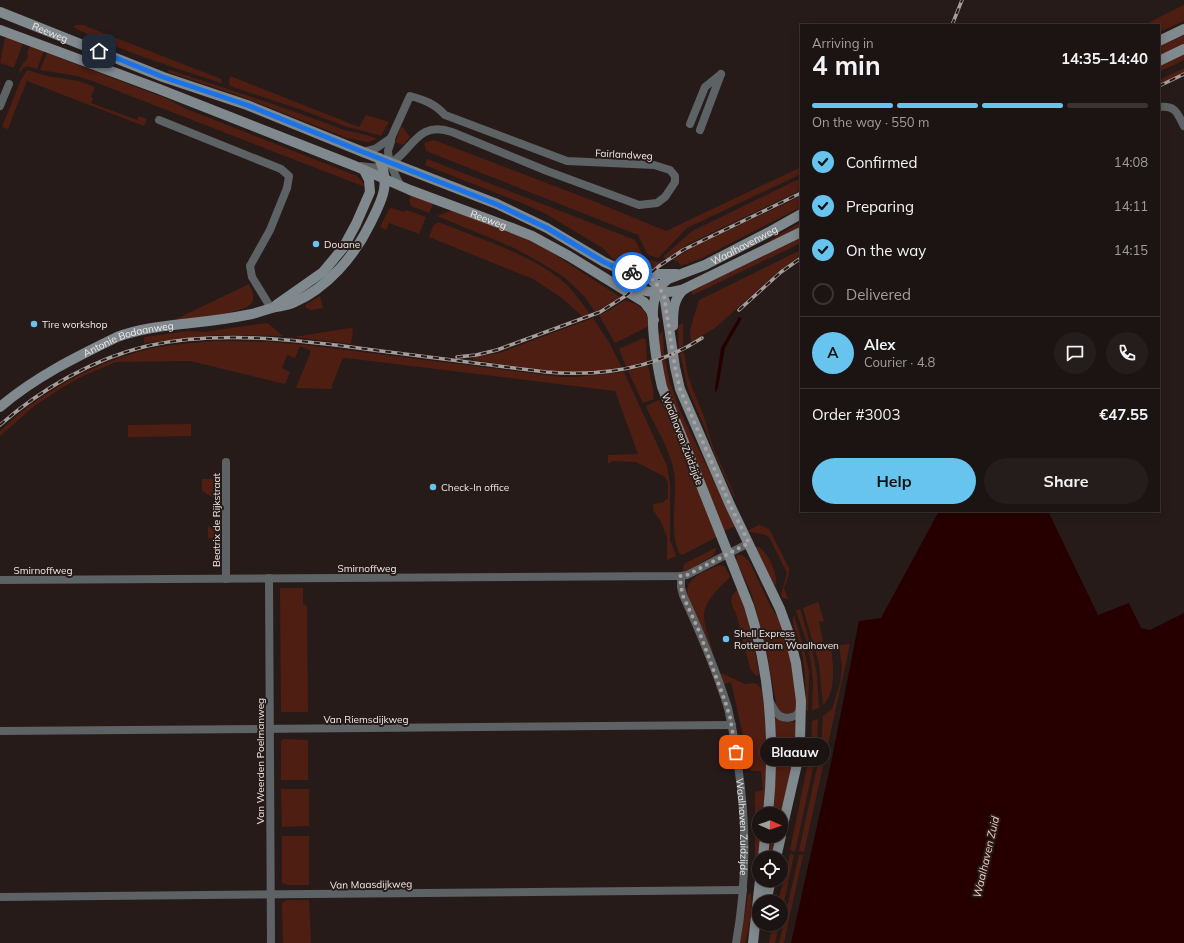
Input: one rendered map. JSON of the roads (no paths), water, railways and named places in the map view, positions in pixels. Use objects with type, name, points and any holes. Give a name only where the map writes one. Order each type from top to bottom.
[{"type":"main road","name":"Reeweg","points":[[0,12],[163,77],[247,105],[363,152],[384,163],[404,168],[448,184],[519,213],[604,262],[626,271],[672,276]]},
{"type":"main road","points":[[1160,41],[1184,29]]},
{"type":"main road","name":"Reeweg","points":[[0,30],[159,90],[532,236],[617,285],[644,302],[650,308]]},
{"type":"main road","points":[[1160,61],[1184,49]]},
{"type":"main road","name":"Antonie Bodaanweg","points":[[0,408],[28,386],[57,367],[127,333],[250,314],[292,304],[313,291],[337,272],[348,260],[368,228],[380,203],[384,190],[386,179],[384,163]]},
{"type":"main road","name":"Antonie Bodaanweg","points":[[271,308],[323,272],[343,248],[356,224],[370,192],[369,180],[359,168]]},
{"type":"main road","name":"Antonie Bodaanweg","points":[[380,203],[401,186]]},
{"type":"main road","name":"Waalhavenweg","points":[[672,276],[686,273],[717,259],[800,215]]},
{"type":"main road","name":"Waalhavenweg","points":[[681,291],[800,232]]},
{"type":"main road","name":"Reeweg","points":[[637,273],[649,277],[660,292]]},
{"type":"main road","points":[[660,292],[663,282],[672,276]]},
{"type":"main road","name":"Reeweg","points":[[617,285],[660,292],[681,291]]},
{"type":"main road","name":"Waalhaven Zuidzijde","points":[[675,367],[673,350],[673,319],[675,303],[681,291]]},
{"type":"main road","name":"Waalhaven Zuidzijde","points":[[660,292],[654,303],[654,320],[658,367],[665,396],[751,612],[759,644],[767,698],[770,760],[768,807]]},
{"type":"main road","name":"Waalhaven Zuidzijde","points":[[660,292],[675,367],[684,400],[730,505],[780,609],[796,663],[801,701],[801,730],[798,754],[787,807]]},
{"type":"main road","name":"Waalhaven Zuidzijde","points":[[650,308],[654,320]]},
{"type":"main road","name":"Waalhaven Zuidzijde","points":[[753,943],[759,887]]},
{"type":"street","points":[[690,124],[705,87],[721,74],[700,130]]},
{"type":"street","points":[[0,106],[9,84]]},
{"type":"street","name":"Fairlandweg","points":[[391,138],[410,96],[438,107],[445,116],[514,143],[567,161],[654,165],[670,170],[675,176],[675,182],[657,204],[639,204],[546,171],[452,132],[438,129],[432,129],[423,134],[401,155]]},
{"type":"street","points":[[1160,106],[1169,106],[1176,110],[1184,126]]},
{"type":"street","points":[[159,120],[285,171],[288,176],[287,188],[270,230],[250,266],[250,271],[253,278],[271,308]]},
{"type":"street","points":[[363,152],[375,149],[391,138],[392,143],[384,163]]},
{"type":"street","points":[[384,163],[401,155],[404,168]]},
{"type":"street","points":[[384,163],[401,186]]},
{"type":"street","name":"Reeweg","points":[[359,168],[371,168],[384,163]]},
{"type":"street","name":"Beatrix de Rijkstraat","points":[[226,462],[226,579]]},
{"type":"street","points":[[728,553],[749,543]]},
{"type":"street","name":"Smirnoffweg","points":[[0,580],[680,576],[687,575],[728,553]]},
{"type":"street","name":"Waalhaven Zuidzijde","points":[[680,576],[683,596],[711,662],[727,705],[732,725],[740,775],[744,817],[745,851],[743,890],[736,943]]},
{"type":"street","name":"Van Weerden Poelmanweg","points":[[269,578],[271,943]]},
{"type":"street","name":"Waalhaven Zuidzijde","points":[[767,698],[781,717],[786,718],[795,716],[799,713],[801,701]]},
{"type":"street","name":"Van Riemsdijkweg","points":[[0,732],[732,725]]},
{"type":"street","name":"Van Maasdijkweg","points":[[0,897],[743,890]]},
{"type":"water","points":[[739,317],[742,318],[725,348],[718,388],[715,393],[721,348]]},
{"type":"water","name":"Waalhaven Zuid","points":[[938,512],[1048,512],[1098,615],[1129,603],[1141,628],[1150,630],[1184,613],[1184,943],[791,943],[832,758],[859,621],[881,618]]},
{"type":"railway","points":[[952,24],[962,0]]},
{"type":"railway","points":[[1160,86],[1184,74]]},
{"type":"railway","points":[[457,357],[476,355],[497,350],[600,312],[627,295],[659,266],[683,250],[800,193]]},
{"type":"railway","points":[[739,310],[781,272],[800,259]]},
{"type":"railway","points":[[0,425],[33,399],[88,367],[127,352],[147,346],[174,341],[203,338],[260,338],[289,340],[546,372],[587,373],[627,368],[647,363],[666,357],[702,338]]},
{"type":"place","name":"Douane","points":[[316,244]]},
{"type":"place","name":"Tire workshop","points":[[34,324]]},
{"type":"place","name":"Check-In office","points":[[433,487]]},
{"type":"place","name":"Shell Express Rotterdam Waalhaven","points":[[726,639]]},
{"type":"place","name":"Blaauw","points":[[736,752]]}]
